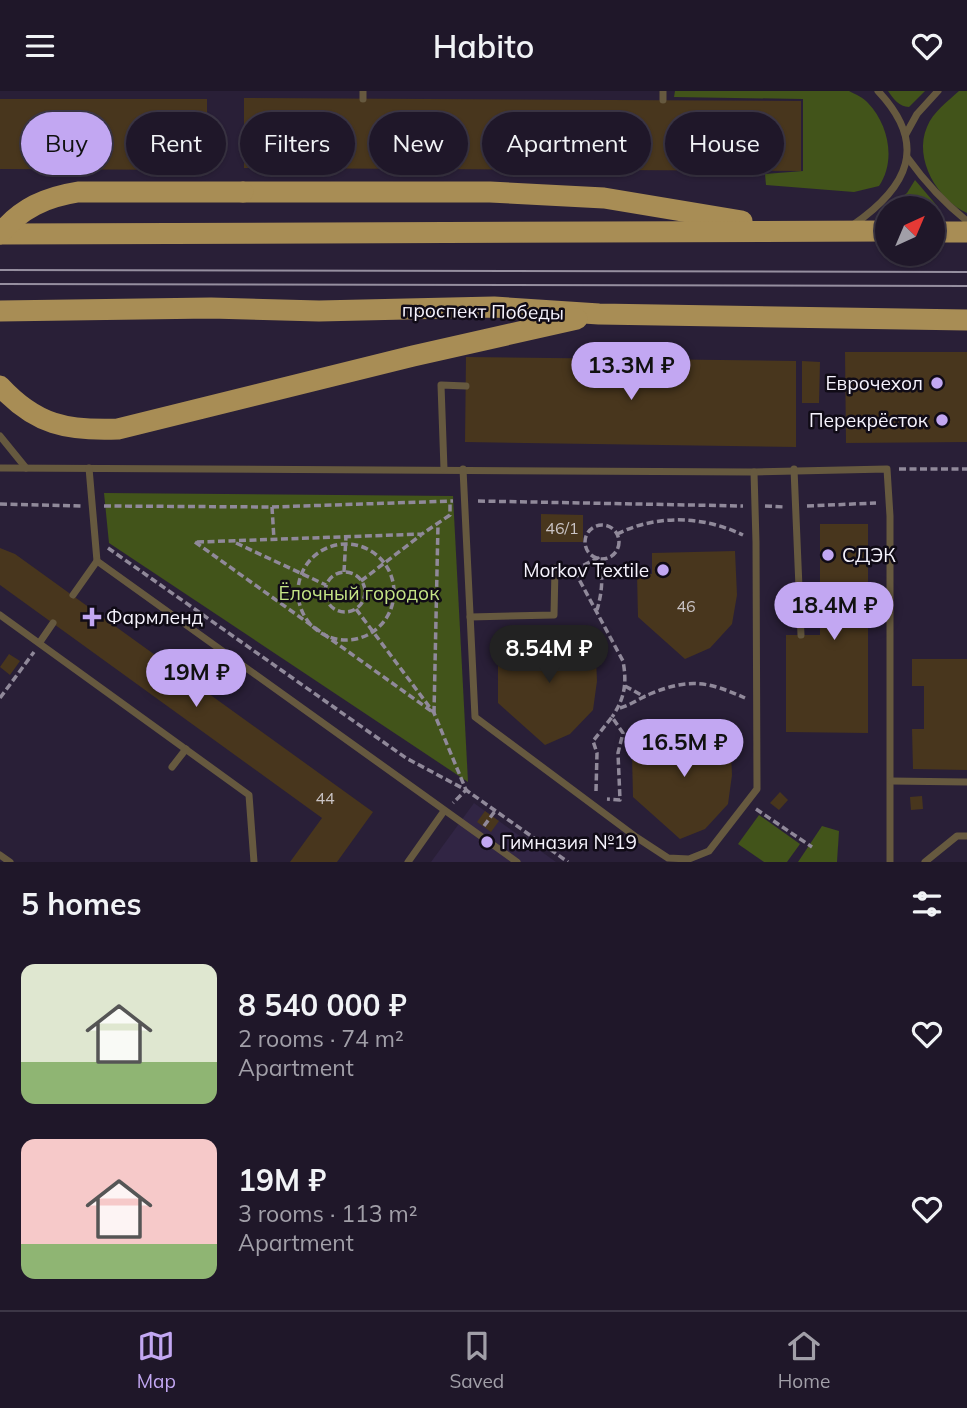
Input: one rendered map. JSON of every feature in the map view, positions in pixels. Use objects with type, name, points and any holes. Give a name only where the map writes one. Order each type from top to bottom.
[{"type":"main road","points":[[0,234],[20,213],[54,196],[78,192],[490,193],[604,198],[802,231]]},
{"type":"main road","points":[[0,234],[875,231]]},
{"type":"main road","points":[[945,232],[967,232]]},
{"type":"main road","name":"проспект Победы","points":[[0,311],[211,308],[319,311],[494,307],[599,314],[967,320]]},
{"type":"main road","points":[[0,386],[12,399],[34,414],[61,426],[85,430],[118,429],[413,356],[599,314]]},
{"type":"lane","points":[[663,91],[663,100]]},
{"type":"lane","points":[[843,231],[875,209],[891,194],[907,157],[906,134],[894,111],[878,91]]},
{"type":"lane","points":[[906,134],[917,114],[938,91]]},
{"type":"lane","points":[[907,157],[926,184],[946,205],[967,221]]},
{"type":"lane","points":[[444,469],[441,385],[466,386]]},
{"type":"lane","points":[[0,436],[26,468]]},
{"type":"lane","points":[[0,468],[754,472],[887,469],[890,516],[890,862]]},
{"type":"lane","points":[[73,595],[97,561],[89,468]]},
{"type":"lane","points":[[463,469],[475,717],[636,837],[668,858],[689,859],[709,851],[757,789],[754,472]]},
{"type":"lane","points":[[794,469],[800,635]]},
{"type":"lane","points":[[97,561],[517,862]]},
{"type":"lane","points":[[470,617],[554,615],[555,568]]},
{"type":"lane","points":[[0,615],[249,795],[254,862]]},
{"type":"lane","points":[[40,642],[53,623]]},
{"type":"lane","points":[[172,767],[186,749]]},
{"type":"lane","points":[[891,781],[967,782]]},
{"type":"lane","points":[[408,862],[444,811]]},
{"type":"lane","points":[[925,862],[957,836],[967,836]]},
{"type":"lane","points":[[0,855],[10,862]]},
{"type":"path","points":[[887,469],[967,469]]},
{"type":"path","points":[[0,504],[272,507],[464,501],[796,507],[875,504],[887,490]]},
{"type":"path","points":[[361,581],[450,515],[450,501]]},
{"type":"path","points":[[272,507],[274,540]]},
{"type":"path","points":[[617,534],[646,523],[673,519],[695,520],[736,532],[756,542]]},
{"type":"path","points":[[434,713],[438,524]]},
{"type":"path","points":[[601,525],[611,527],[617,534],[619,544],[615,552],[607,558],[598,558],[590,554],[585,545],[586,535],[592,528],[601,525]]},
{"type":"path","points":[[422,534],[195,543],[434,713]]},
{"type":"path","points":[[344,572],[346,536]]},
{"type":"path","points":[[95,539],[406,758],[466,790],[568,862]]},
{"type":"path","points":[[233,542],[326,585]]},
{"type":"path","points":[[345,545],[365,549],[384,563],[393,585],[393,603],[385,620],[373,632],[345,641],[318,632],[301,610],[298,591],[307,565],[320,552],[345,545]]},
{"type":"path","points":[[555,568],[575,570],[598,558]]},
{"type":"path","points":[[597,610],[602,583],[598,558]]},
{"type":"path","points":[[575,570],[623,661],[625,686],[625,695],[618,709],[593,741],[597,753],[596,790],[590,802]]},
{"type":"path","points":[[344,572],[355,575],[361,581],[364,596],[356,608],[345,612],[334,609],[327,601],[326,585],[333,576],[344,572]]},
{"type":"path","points":[[356,608],[434,713],[466,790]]},
{"type":"path","points":[[0,698],[40,642]]},
{"type":"path","points":[[618,709],[683,684],[703,683],[723,688],[746,699]]},
{"type":"path","points":[[625,686],[645,697]]},
{"type":"path","points":[[596,790],[608,800],[620,800],[618,753],[623,733],[612,717]]},
{"type":"path","points":[[746,802],[812,847]]},
{"type":"shaded area","name":"Гимназия №19","points":[[474,803],[556,862],[431,862]]},
{"type":"green space","points":[[675,91],[849,91],[866,101],[881,122],[889,155],[884,176],[879,186],[854,192],[766,185],[765,175],[803,171],[803,99],[674,97]]},
{"type":"green space","points":[[888,91],[925,91],[909,107],[905,107]]},
{"type":"green space","points":[[959,91],[967,91],[967,213],[956,207],[938,189],[926,165],[923,152],[927,127],[941,107]]},
{"type":"green space","points":[[915,180],[929,196],[903,196]]},
{"type":"green space","name":"Ёлочный городок","points":[[104,493],[453,496],[468,782],[109,543]]},
{"type":"green space","points":[[759,815],[800,844],[787,862],[764,862],[738,844]]},
{"type":"green space","points":[[822,826],[839,831],[837,862],[798,862]]},
{"type":"building","points":[[244,98],[801,101],[801,171],[784,171],[784,112],[665,112],[665,170],[651,170],[651,112],[482,112],[482,169],[468,169],[468,112],[369,112],[369,169],[355,169],[355,112],[244,112]]},
{"type":"building","points":[[0,99],[207,99],[207,112],[126,112],[126,170],[112,170],[112,112],[21,112],[21,169],[0,169]]},
{"type":"building","points":[[845,352],[967,352],[967,442],[846,443]]},
{"type":"building","points":[[466,357],[796,361],[796,447],[465,442]]},
{"type":"building","points":[[802,361],[820,362],[819,403],[802,403]]},
{"type":"building","points":[[541,514],[583,515],[583,542],[541,542]]},
{"type":"building","points":[[820,524],[868,524],[868,733],[786,732],[786,635],[820,635]]},
{"type":"building","points":[[0,548],[15,554],[373,812],[337,862],[290,862],[322,818],[0,585]]},
{"type":"building","points":[[735,551],[737,595],[732,624],[710,648],[685,659],[638,617],[637,574],[652,574],[652,553]]},
{"type":"building","points":[[595,637],[597,681],[593,710],[570,734],[545,745],[498,703],[498,660],[513,660],[512,639]]},
{"type":"building","points":[[9,654],[20,661],[10,675],[0,667]]},
{"type":"building","points":[[912,659],[967,659],[967,770],[913,769],[912,729],[924,729],[924,686],[912,686]]},
{"type":"building","points":[[730,731],[732,775],[728,804],[705,829],[680,839],[633,797],[632,755],[647,755],[647,733]]},
{"type":"building","points":[[780,792],[788,800],[779,810],[770,803]]},
{"type":"building","points":[[922,796],[923,809],[911,810],[910,797]]},
{"type":"building","points":[[485,811],[499,821],[491,832],[477,822]]},
{"type":"tram line","points":[[0,270],[967,272]]},
{"type":"tram line","points":[[0,284],[967,286]]},
{"type":"place","name":"Еврочехол","points":[[937,383]]},
{"type":"place","name":"Перекрёсток","points":[[942,420]]},
{"type":"place","name":"СДЭК","points":[[828,555]]},
{"type":"place","name":"Morkov Textile","points":[[663,570]]},
{"type":"place","name":"Фармленд","points":[[92,617]]},
{"type":"place","name":"Гимназия №19","points":[[487,842]]}]
